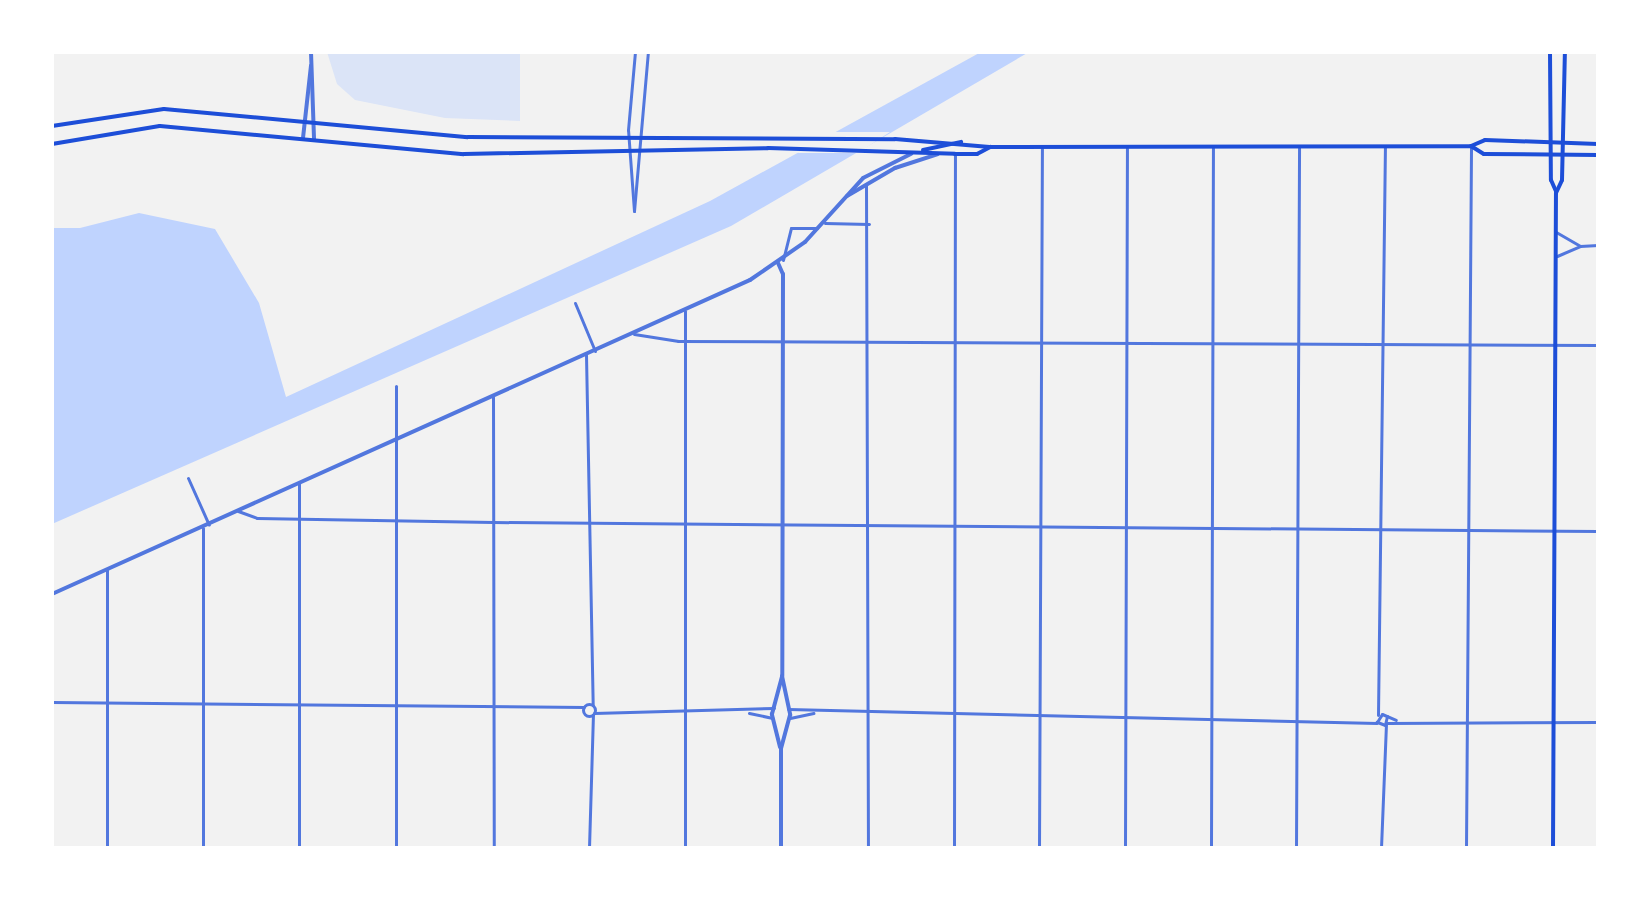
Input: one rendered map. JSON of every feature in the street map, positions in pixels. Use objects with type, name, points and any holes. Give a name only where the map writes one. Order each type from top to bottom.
[{"type":"main road","points":[[1550,52],[1550,154],[1556,193],[1553,848]]},
{"type":"main road","points":[[1556,193],[1563,143],[1565,52]]},
{"type":"main road","points":[[52,126],[164,109],[468,137],[879,139],[963,141],[990,147],[1471,146],[1485,140],[1598,144]]},
{"type":"main road","points":[[52,144],[160,126],[464,154],[638,154],[802,148],[977,154],[990,147]]},
{"type":"main road","points":[[917,152],[963,141]]},
{"type":"main road","points":[[1471,146],[1484,154],[1598,155]]},
{"type":"street","points":[[311,52],[314,139]]},
{"type":"street","points":[[635,52],[628,136],[634,211],[648,52]]},
{"type":"street","points":[[303,138],[312,63]]},
{"type":"street","points":[[1296,848],[1299,145]]},
{"type":"street","points":[[1039,848],[1042,146]]},
{"type":"street","points":[[1125,848],[1127,146]]},
{"type":"street","points":[[1211,848],[1213,146]]},
{"type":"street","points":[[1382,734],[1378,716],[1382,704],[1385,146]]},
{"type":"street","points":[[1466,848],[1471,146]]},
{"type":"street","points":[[52,594],[685,311],[781,262],[819,229],[847,196],[878,168],[917,152]]},
{"type":"street","points":[[847,196],[895,168],[939,154]]},
{"type":"street","points":[[954,848],[955,154]]},
{"type":"street","points":[[866,185],[869,224],[868,848]]},
{"type":"street","points":[[823,223],[869,224]]},
{"type":"street","points":[[781,749],[788,708],[782,676],[781,262],[791,228],[819,229]]},
{"type":"street","points":[[1556,232],[1580,246]]},
{"type":"street","points":[[1556,256],[1580,246],[1598,245]]},
{"type":"street","points":[[575,303],[595,351]]},
{"type":"street","points":[[685,311],[685,848]]},
{"type":"street","points":[[634,334],[653,341],[1298,340],[1598,345]]},
{"type":"street","points":[[586,355],[589,696],[594,714],[589,724]]},
{"type":"street","points":[[396,386],[396,848]]},
{"type":"street","points":[[493,397],[494,848]]},
{"type":"street","points":[[188,478],[206,526],[203,848]]},
{"type":"street","points":[[299,484],[299,848]]},
{"type":"street","points":[[238,511],[257,518],[493,522],[1598,531]]},
{"type":"street","points":[[107,570],[107,848]]},
{"type":"street","points":[[781,848],[781,749],[775,707],[782,676]]},
{"type":"street","points":[[589,696],[584,706],[589,724],[589,848]]},
{"type":"street","points":[[52,702],[576,710],[585,714],[603,710],[686,711],[749,713],[775,720],[813,713]]},
{"type":"street","points":[[1381,848],[1382,734],[1386,724],[1382,704]]},
{"type":"street","points":[[576,710],[593,705],[603,710]]},
{"type":"street","points":[[749,713],[775,707],[813,713],[1367,720],[1378,724],[1396,720]]},
{"type":"street","points":[[1367,720],[1386,716],[1396,720],[1598,722]]},
{"type":"shaded area","points":[[327,52],[520,52],[520,121],[445,118],[355,100],[337,84]]},
{"type":"water","points":[[981,52],[1029,52],[731,226],[52,524],[52,228],[80,228],[139,213],[215,229],[259,303],[286,397],[710,201]]},
{"type":"pier","points":[[833,132],[890,132],[858,153],[797,153]]}]
